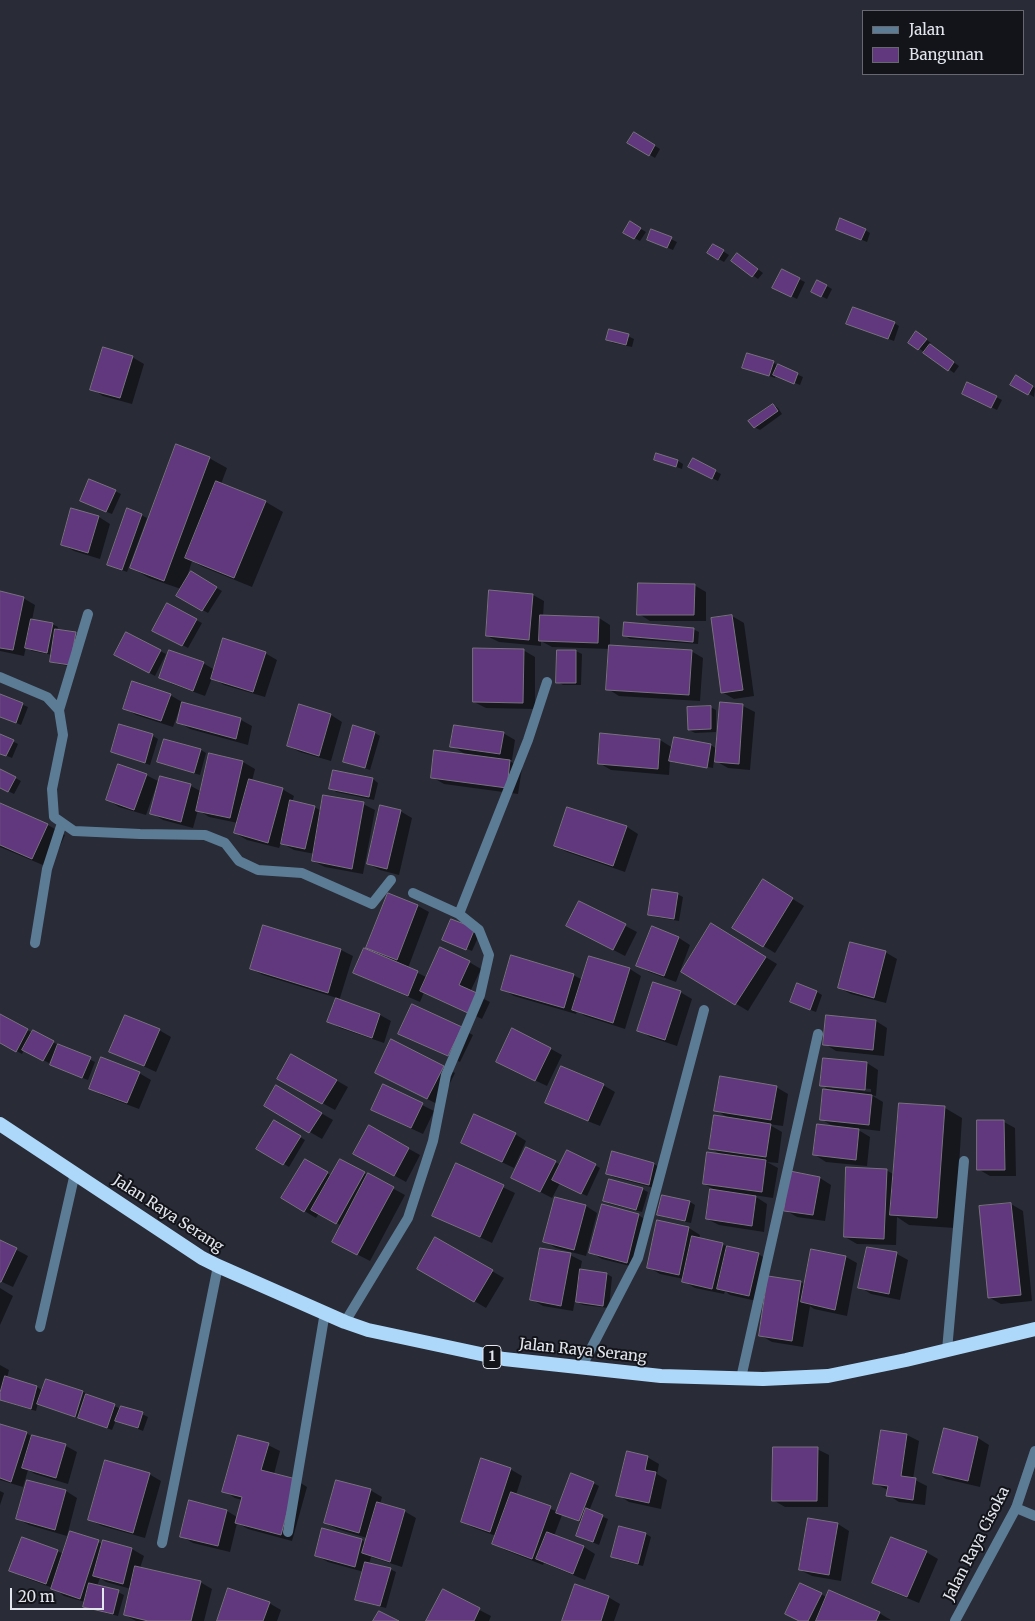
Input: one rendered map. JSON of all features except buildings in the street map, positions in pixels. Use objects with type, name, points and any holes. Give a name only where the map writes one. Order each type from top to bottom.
[{"type":"highway","name":"Jalan Raya Serang","points":[[0,1124],[202,1258],[218,1266],[345,1322],[368,1330],[504,1359],[661,1376],[741,1378],[828,1376],[1035,1329]]},
{"type":"street","points":[[88,614],[59,710],[63,735],[52,788],[54,818],[74,831],[205,835],[225,843],[239,861],[258,870],[302,873],[372,904],[391,880]]},
{"type":"street","points":[[0,677],[47,697],[59,710]]},
{"type":"street","points":[[459,914],[525,748],[547,682]]},
{"type":"street","points":[[35,943],[47,868],[62,823]]},
{"type":"street","points":[[345,1322],[408,1218],[433,1142],[446,1075],[480,995],[489,955],[479,930],[459,914],[413,893]]},
{"type":"street","points":[[581,1368],[638,1258],[704,1010]]},
{"type":"street","points":[[741,1378],[818,1034]]},
{"type":"street","points":[[947,1350],[964,1161]]},
{"type":"street","points":[[40,1327],[75,1173]]},
{"type":"street","points":[[162,1543],[218,1266]]},
{"type":"street","points":[[288,1532],[326,1312]]},
{"type":"street","name":"Jalan Raya Cisoka","points":[[955,1621],[1016,1508],[1035,1451]]},
{"type":"street","points":[[1016,1508],[1035,1516]]}]
